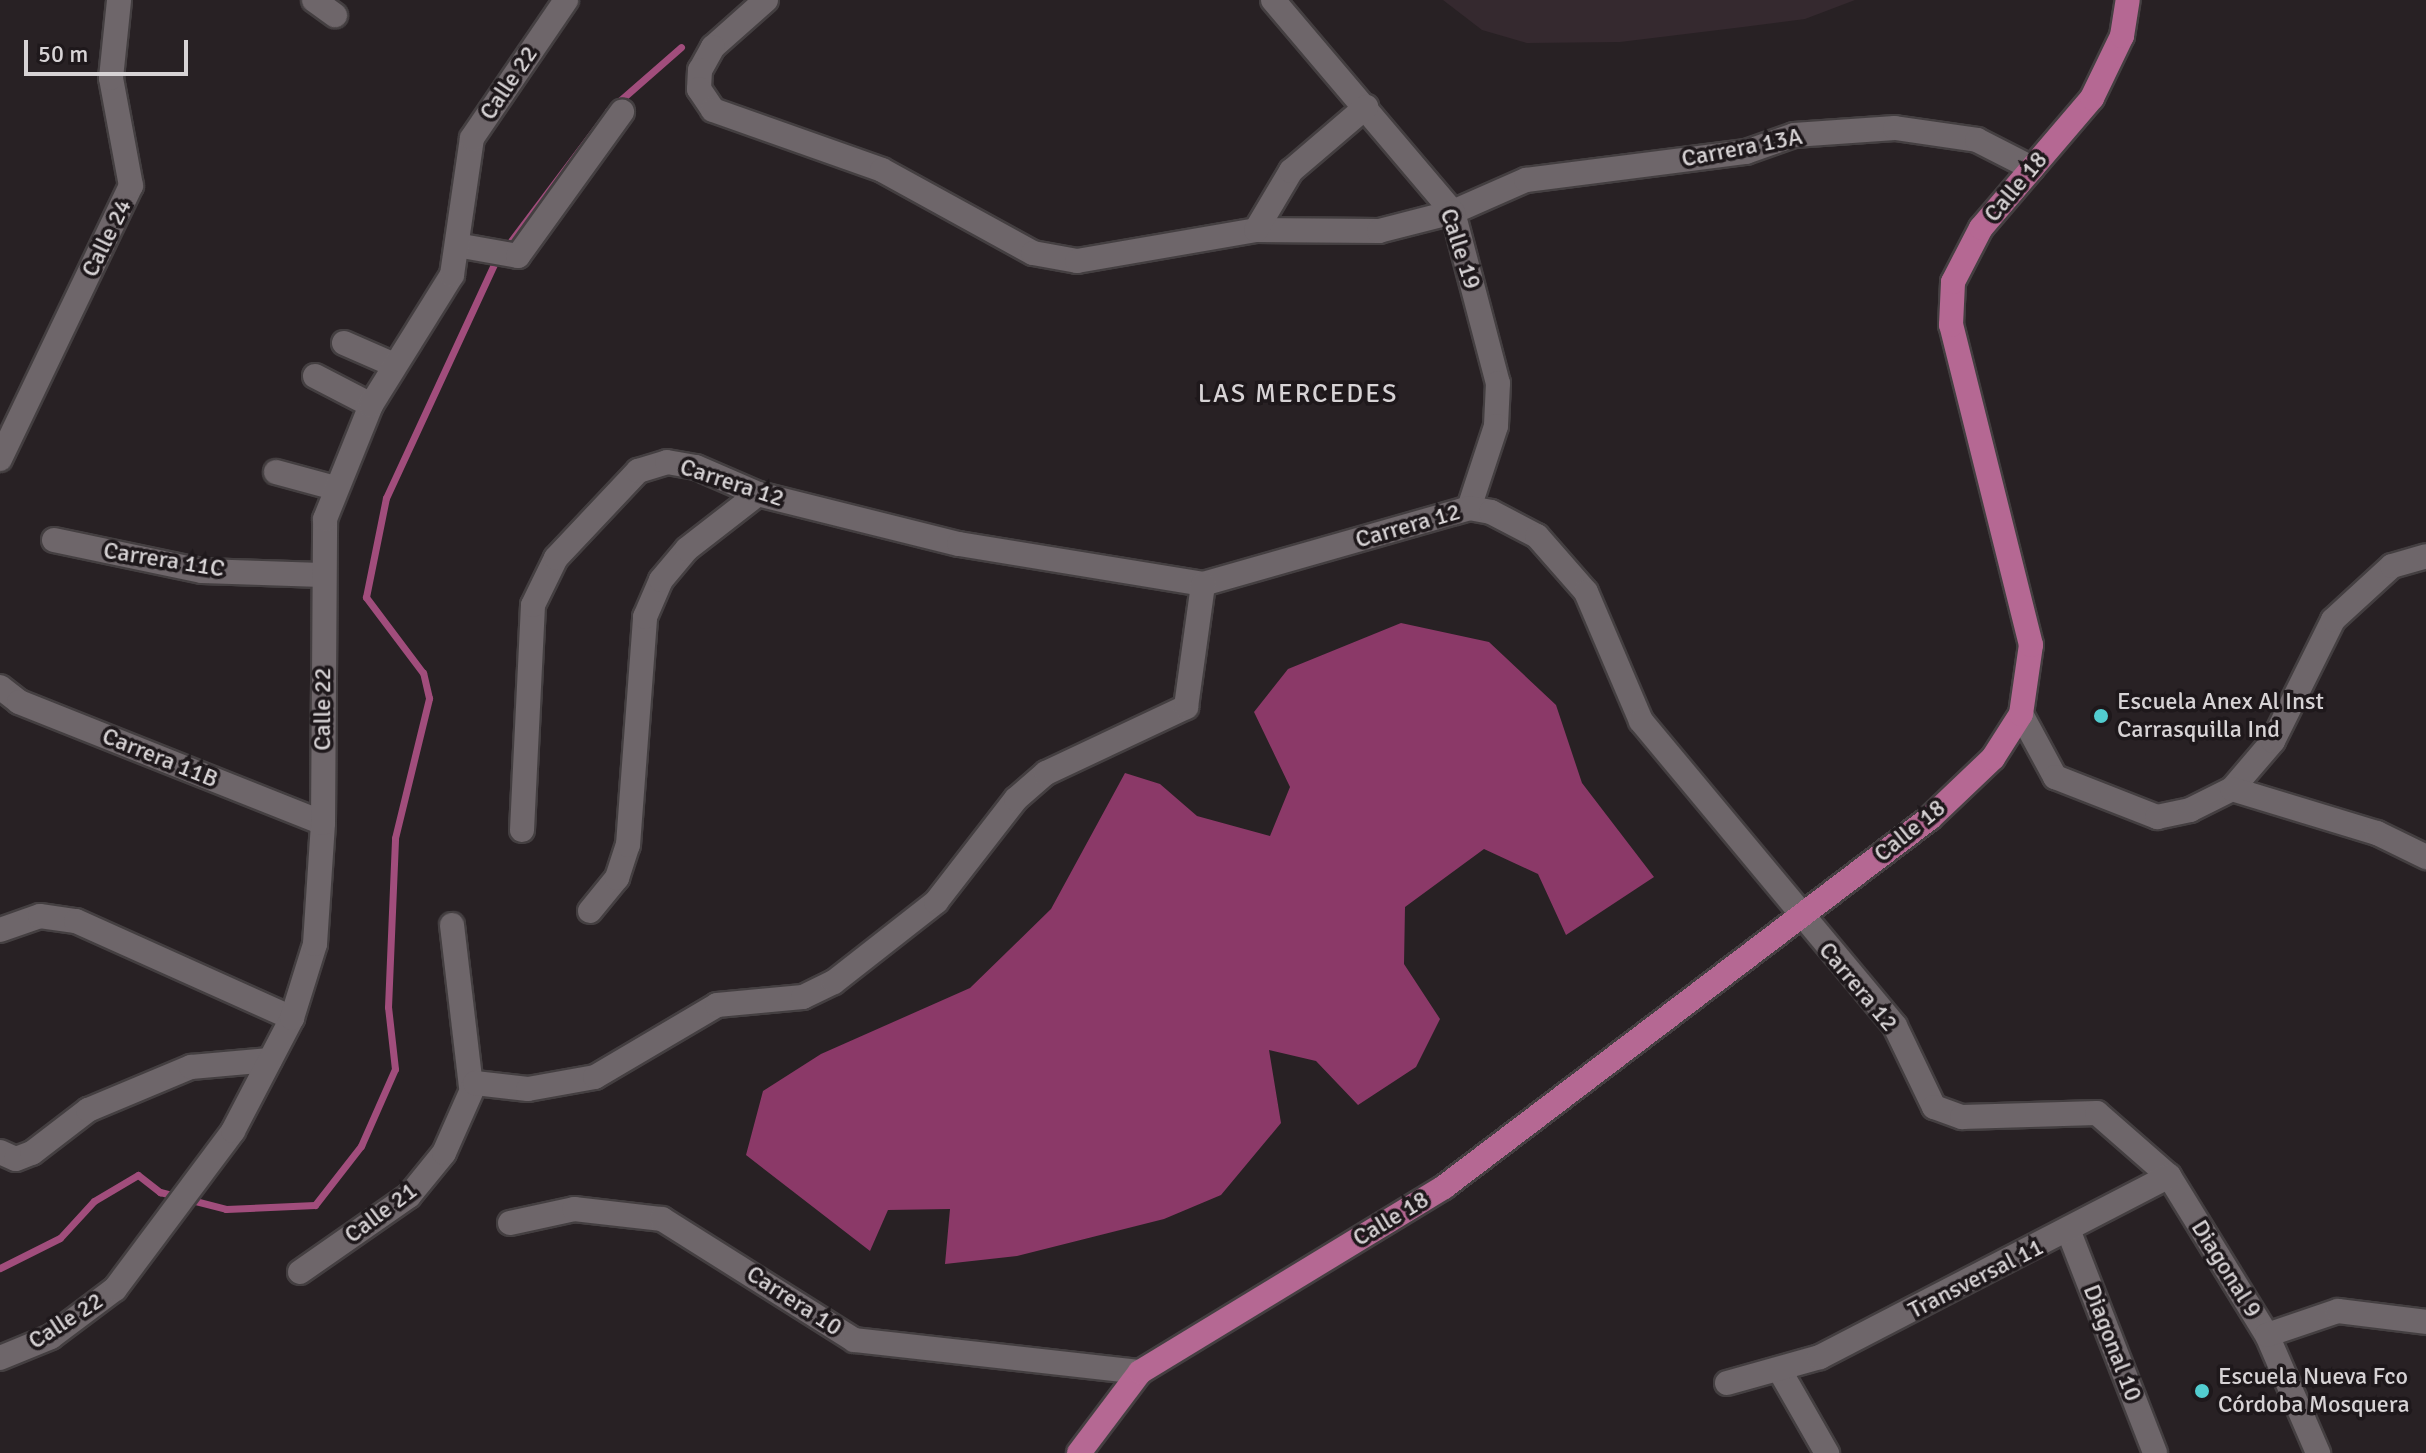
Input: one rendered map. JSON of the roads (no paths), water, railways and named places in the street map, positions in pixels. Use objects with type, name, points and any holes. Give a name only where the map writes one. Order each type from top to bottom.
[{"type":"main road","name":"Calle 18","points":[[1140,1372],[1444,1187],[1930,818],[1993,758],[2021,714],[2031,645],[1951,325],[1953,282],[1981,228],[2092,98],[2122,36],[2128,0]]},
{"type":"main road","points":[[1079,1453],[1140,1372]]},
{"type":"street","name":"Calle 24","points":[[0,459],[131,186],[111,78],[119,0]]},
{"type":"street","points":[[314,0],[335,15]]},
{"type":"street","name":"Calle 22","points":[[0,1358],[91,1310],[167,1221],[233,1131],[292,1018],[315,944],[323,823],[322,575],[325,519],[371,405],[452,275],[462,246],[472,138],[566,0]]},
{"type":"street","name":"Carrera 13A","points":[[766,0],[713,47],[699,89],[713,110],[882,170],[1033,253],[1077,261],[1256,230],[1379,231],[1453,212],[1526,180],[1733,154],[1808,134],[1895,128],[1977,140],[2032,168]]},
{"type":"street","name":"Calle 19","points":[[1273,0],[1453,212],[1498,383],[1496,426],[1469,508]]},
{"type":"street","points":[[1256,230],[1291,171],[1366,107]]},
{"type":"street","points":[[462,246],[518,256],[622,112]]},
{"type":"street","points":[[344,343],[394,365]]},
{"type":"street","points":[[315,376],[371,405]]},
{"type":"street","name":"Carrera 12","points":[[522,830],[533,605],[556,558],[638,471],[667,462],[758,494],[959,544],[1203,584],[1469,508],[1537,536],[1586,592],[1641,721],[1799,918],[1895,1026],[1934,1107],[1962,1117],[2097,1113]]},
{"type":"street","points":[[276,472],[335,488]]},
{"type":"street","points":[[590,911],[617,878],[628,845],[645,617],[661,580],[687,549],[758,494]]},
{"type":"street","name":"Carrera 11C","points":[[54,540],[202,571],[322,575]]},
{"type":"street","points":[[2021,714],[2055,777],[2080,791],[2157,817],[2232,789],[2302,694],[2333,620],[2392,566],[2426,556]]},
{"type":"street","points":[[469,1091],[480,1082],[528,1089],[595,1077],[717,1005],[803,997],[834,982],[936,902],[1016,799],[1046,773],[1186,707],[1203,584]]},
{"type":"street","name":"Carrera 11B","points":[[0,687],[19,702],[323,823]]},
{"type":"street","points":[[2232,789],[2377,833],[2426,857]]},
{"type":"street","points":[[0,930],[40,916],[76,921],[292,1018]]},
{"type":"street","points":[[452,925],[469,1091]]},
{"type":"street","points":[[0,1152],[16,1159],[32,1153],[88,1110],[191,1067],[270,1060]]},
{"type":"street","name":"Calle 21","points":[[300,1272],[409,1196],[444,1153],[469,1091]]},
{"type":"street","name":"Diagonal 9","points":[[2097,1113],[2169,1176],[2267,1335],[2318,1453]]},
{"type":"street","name":"Transversal 11","points":[[1727,1383],[1780,1371],[2069,1232],[2169,1176]]},
{"type":"street","name":"Carrera 10","points":[[510,1223],[574,1209],[662,1219],[854,1340],[1140,1372]]},
{"type":"street","name":"Diagonal 10","points":[[2069,1232],[2155,1453]]},
{"type":"street","points":[[2267,1335],[2338,1311],[2426,1322]]},
{"type":"street","points":[[1780,1371],[1827,1453]]},
{"type":"waterway","points":[[608,111],[681,47]]},
{"type":"waterway","points":[[505,249],[601,121]]},
{"type":"waterway","points":[[0,1268],[60,1238],[94,1201],[138,1175],[160,1192],[226,1209],[315,1205],[361,1146],[395,1069],[388,1007],[395,838],[429,698],[423,673],[366,597],[386,498],[495,262]]},
{"type":"place","name":"Escuela Anex Al Inst Carrasquilla Ind","points":[[2101,716]]},
{"type":"place","name":"Escuela Nueva Fco Córdoba Mosquera","points":[[2202,1391]]},
{"type":"district","name":"LAS MERCEDES","points":[[1298,395]]}]
